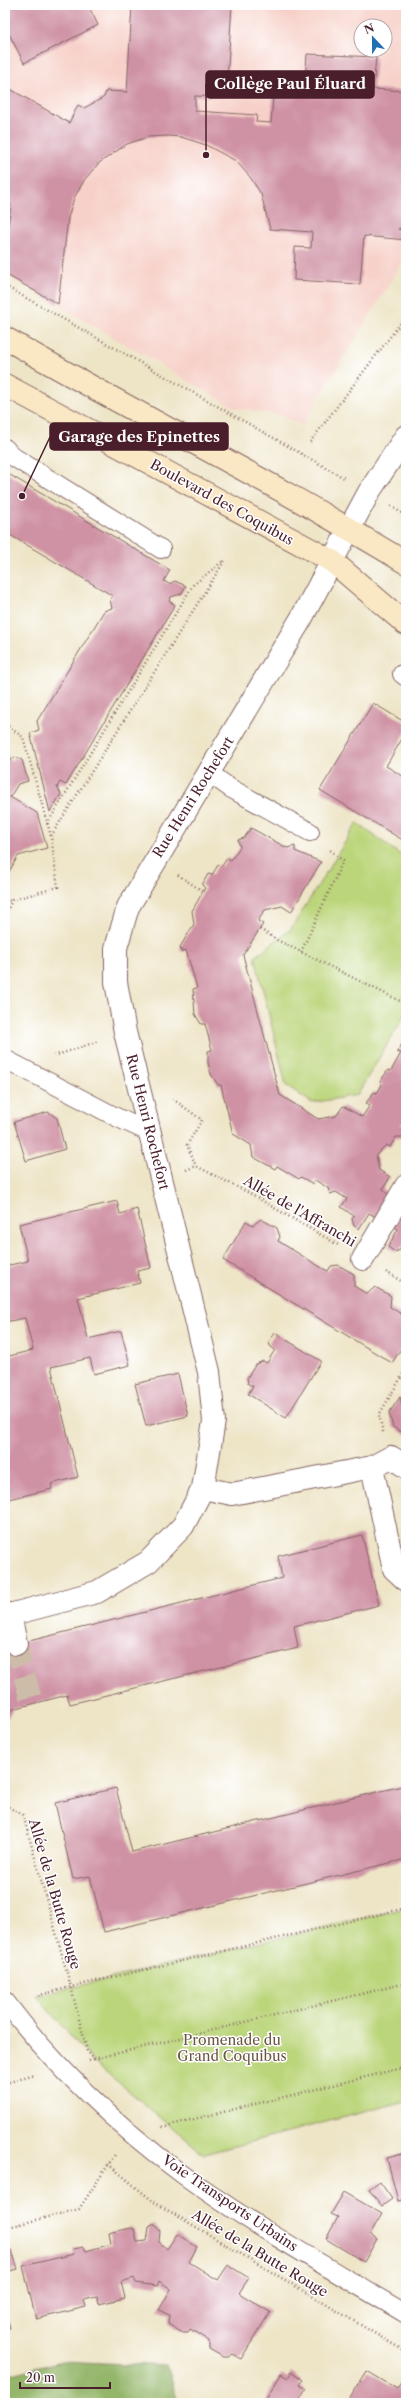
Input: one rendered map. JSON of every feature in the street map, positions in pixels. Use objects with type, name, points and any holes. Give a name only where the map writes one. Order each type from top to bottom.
[{"type":"main road","points":[[5,338],[88,386],[350,529],[406,563]]},
{"type":"main road","name":"Boulevard des Coquibus","points":[[5,385],[332,561],[406,624]]},
{"type":"street","name":"Rue Henri Rochefort","points":[[8,1615],[97,1592],[148,1562],[183,1526],[203,1488],[214,1421],[209,1372],[125,1032],[116,982],[116,948],[128,907],[297,626],[369,492],[406,436]]},
{"type":"street","points":[[363,1259],[406,1186]]},
{"type":"street","points":[[203,1488],[232,1494],[390,1464],[394,1569],[406,1580]]},
{"type":"street","points":[[8,1615],[16,1644]]},
{"type":"lane","points":[[5,448],[12,456],[161,549]]},
{"type":"lane","points":[[208,772],[230,788],[310,832]]},
{"type":"lane","points":[[13,1063],[116,1117],[151,1133]]},
{"type":"lane","name":"Voie Transports Urbains","points":[[5,2001],[27,2031],[57,2063],[130,2132],[183,2174],[291,2245],[406,2314]]},
{"type":"path","points":[[5,286],[369,492],[406,516]]},
{"type":"path","points":[[310,442],[406,316]]},
{"type":"path","points":[[47,824],[193,585],[225,560],[51,836]]},
{"type":"path","points":[[5,724],[23,737],[51,836],[58,887],[5,902]]},
{"type":"path","points":[[301,952],[343,861],[310,832]]},
{"type":"path","points":[[176,874],[204,892]]},
{"type":"path","points":[[5,914],[12,900]]},
{"type":"path","points":[[260,929],[301,952],[406,1004]]},
{"type":"path","points":[[13,1063],[125,1032]]},
{"type":"path","points":[[173,1099],[202,1120],[187,1145],[196,1166],[182,1172]]},
{"type":"path","name":"Allée de l'Affranchi","points":[[196,1166],[247,1192],[406,1284]]},
{"type":"path","points":[[390,1464],[379,1415],[406,1369]]},
{"type":"path","name":"Allée de la Butte Rouge","points":[[5,1805],[23,1815],[71,1987],[36,1996]]},
{"type":"path","points":[[86,2051],[71,1987],[406,1908]]},
{"type":"path","points":[[94,2059],[406,1983]]},
{"type":"path","points":[[5,2228],[79,2209],[130,2132],[172,2125],[406,2068]]},
{"type":"path","name":"Allée de la Butte Rouge","points":[[108,2164],[154,2202],[406,2352]]},
{"type":"shaded area","points":[[5,5],[406,5],[406,259],[404,259],[302,426],[283,416],[233,407],[5,274]]},
{"type":"green space","points":[[357,823],[406,859],[406,1013],[357,1095],[312,1103],[286,1085],[255,957],[291,929]]},
{"type":"green space","name":"Promenade du Grand Coquibus","points":[[406,1908],[406,2101],[204,2154],[94,2062],[36,1996]]},
{"type":"green space","points":[[63,2361],[166,2366],[169,2371],[178,2403],[5,2403],[5,2376]]},
{"type":"building","points":[[5,5],[88,5],[98,25],[24,63],[5,26]]},
{"type":"building","points":[[132,5],[232,5],[226,97],[195,96],[195,111],[257,115],[256,122],[271,123],[274,84],[305,85],[307,54],[353,56],[353,58],[376,58],[373,89],[406,91],[406,226],[398,229],[406,230],[406,240],[364,236],[360,284],[294,280],[295,247],[311,248],[312,232],[270,229],[261,194],[250,177],[236,161],[206,145],[181,137],[148,137],[127,144],[99,163],[85,179],[74,198],[68,218],[58,304],[5,274],[5,249],[11,204],[5,200],[5,86],[69,123],[78,105],[84,108],[104,97],[106,91],[127,92]]},
{"type":"building","points":[[5,472],[170,570],[164,581],[169,584],[175,581],[186,586],[181,594],[171,597],[169,601],[175,605],[66,785],[60,782],[57,787],[61,794],[50,812],[30,733],[39,730],[37,721],[104,611],[112,608],[110,600],[113,596],[5,532]]},
{"type":"building","points":[[373,703],[406,723],[406,732],[386,766],[406,778],[406,842],[320,790]]},
{"type":"building","points":[[5,748],[10,761],[15,757],[22,760],[28,781],[18,784],[10,797],[37,813],[47,848],[18,856],[5,879]]},
{"type":"building","points":[[251,828],[287,848],[295,846],[295,851],[321,862],[291,912],[282,906],[265,910],[258,921],[263,924],[243,955],[280,1095],[318,1119],[336,1116],[343,1106],[362,1117],[370,1105],[366,1103],[374,1092],[377,1093],[382,1085],[380,1082],[388,1070],[391,1071],[401,1053],[397,1052],[406,1038],[406,1116],[401,1124],[406,1127],[406,1131],[403,1137],[396,1137],[390,1147],[386,1145],[376,1155],[379,1170],[390,1177],[383,1189],[389,1195],[379,1219],[369,1213],[359,1229],[354,1226],[352,1219],[354,1216],[341,1207],[347,1199],[336,1192],[330,1194],[328,1188],[315,1180],[313,1184],[301,1177],[299,1179],[277,1166],[275,1169],[253,1157],[251,1145],[233,1134],[221,1085],[218,1085],[211,1074],[208,1063],[208,1051],[212,1050],[205,1024],[201,1024],[195,1014],[193,989],[197,988],[186,950],[181,952],[180,947],[194,924],[192,911],[205,888],[202,885],[208,874],[212,875],[218,865],[222,866],[227,858],[231,860],[240,847],[238,840],[244,838]]},
{"type":"building","points":[[48,1112],[57,1118],[65,1149],[26,1161],[14,1122]]},
{"type":"building","points":[[117,1201],[120,1214],[137,1209],[151,1268],[137,1271],[140,1283],[78,1298],[88,1339],[121,1331],[130,1365],[94,1374],[90,1358],[51,1367],[78,1477],[51,1484],[52,1489],[9,1499],[5,1484],[5,1357],[33,1350],[25,1318],[5,1322],[5,1266],[28,1261],[19,1224]]},
{"type":"building","points":[[406,1205],[406,1248],[402,1246],[400,1250],[395,1252],[388,1247],[398,1229],[389,1223]]},
{"type":"building","points":[[261,1219],[277,1228],[280,1237],[278,1241],[322,1268],[328,1271],[331,1266],[338,1265],[354,1274],[354,1286],[367,1294],[375,1287],[391,1296],[390,1307],[406,1317],[406,1341],[392,1363],[223,1260],[246,1221],[253,1225]]},
{"type":"building","points":[[275,1333],[321,1361],[286,1418],[248,1394],[253,1386],[248,1384],[247,1378],[256,1364],[263,1361],[267,1363],[275,1350],[270,1346],[269,1342]]},
{"type":"building","points":[[178,1374],[188,1416],[146,1426],[135,1384]]},
{"type":"building","points":[[400,1397],[406,1423],[406,1435],[393,1427],[389,1413]]},
{"type":"building","points":[[362,1535],[379,1605],[294,1626],[298,1648],[70,1704],[67,1695],[13,1709],[5,1722],[5,1647],[282,1578],[278,1556]]},
{"type":"building","points":[[406,1785],[406,1859],[104,1932],[90,1876],[73,1879],[55,1803],[116,1788],[132,1852]]},
{"type":"building","points":[[406,2153],[406,2199],[398,2201],[387,2158]]},
{"type":"building","points":[[380,2182],[392,2199],[382,2206],[369,2190]]},
{"type":"building","points":[[344,2192],[382,2214],[370,2234],[377,2239],[364,2262],[326,2239],[338,2217],[331,2214]]},
{"type":"building","points":[[154,2224],[160,2231],[159,2242],[167,2249],[177,2234],[197,2247],[189,2262],[218,2280],[228,2265],[249,2278],[239,2293],[270,2312],[241,2359],[231,2354],[229,2357],[223,2357],[209,2349],[209,2341],[190,2329],[188,2332],[181,2332],[168,2324],[169,2315],[159,2310],[171,2289],[159,2281],[157,2286],[136,2283],[134,2278],[121,2282],[125,2298],[99,2304],[97,2297],[84,2300],[86,2307],[36,2319],[23,2266],[74,2254],[73,2249],[84,2247],[86,2251],[111,2244],[109,2233],[131,2228],[134,2229],[137,2242],[147,2241],[149,2227]]},
{"type":"building","points":[[5,2248],[12,2251],[18,2269],[5,2272]]},
{"type":"building","points":[[5,2310],[10,2328],[5,2329]]},
{"type":"building","points":[[367,2371],[397,2389],[406,2374],[406,2403],[347,2403]]},
{"type":"building","points":[[291,2372],[302,2380],[299,2385],[306,2389],[298,2403],[268,2403],[265,2401],[281,2374],[288,2378]]},
{"type":"tunnel","points":[[16,1644],[32,1704]]},
{"type":"place","name":"Collège Paul Éluard","points":[[206,155]]},
{"type":"place","name":"Garage des Epinettes","points":[[22,496]]}]
